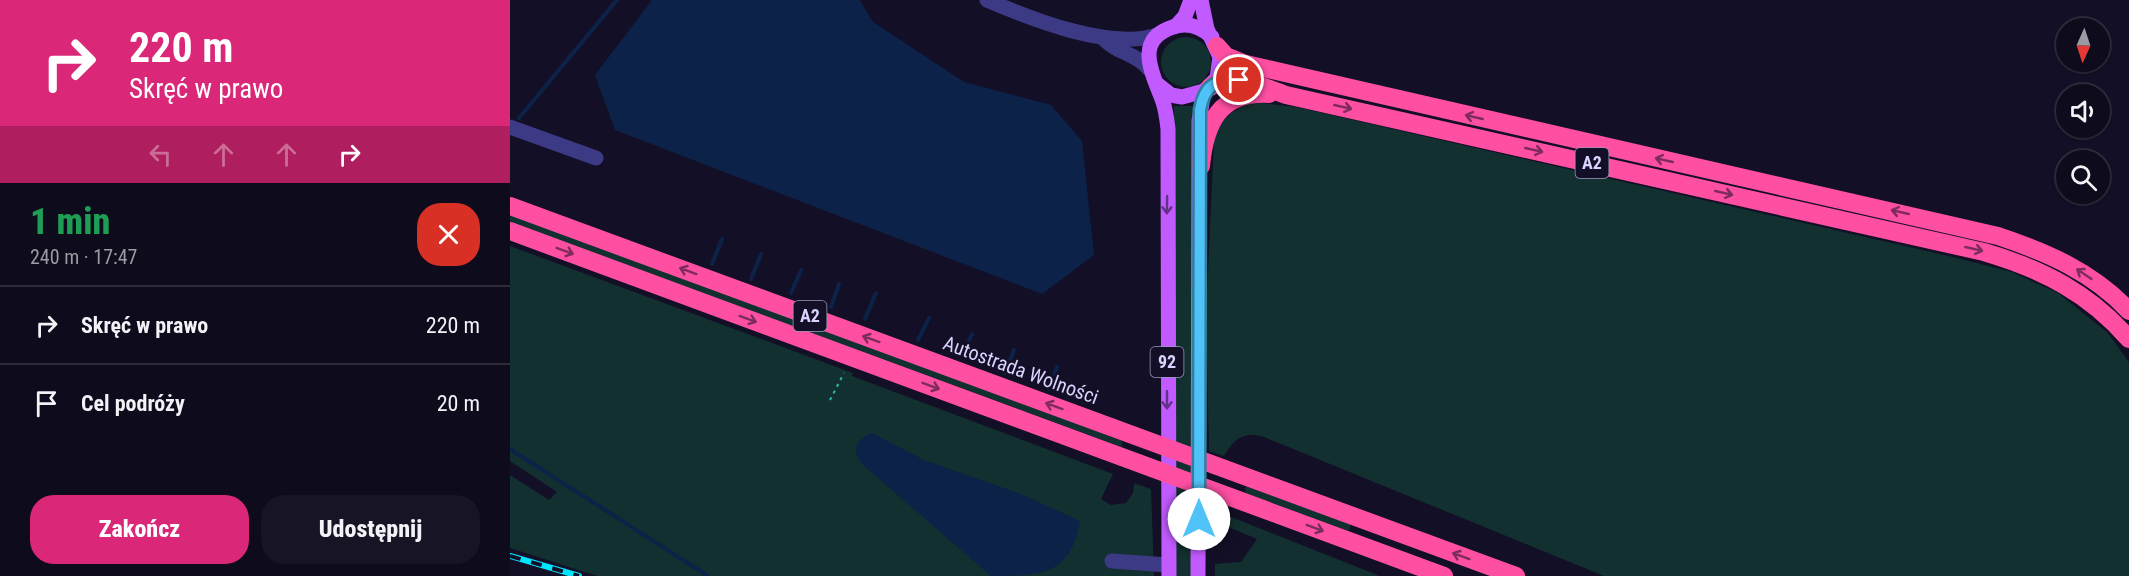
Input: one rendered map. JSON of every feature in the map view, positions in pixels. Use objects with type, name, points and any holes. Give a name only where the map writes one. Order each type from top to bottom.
[{"type":"highway","name":"A2","points":[[1215,42],[1226,56],[1246,64],[1998,236],[2063,261],[2105,289],[2129,311]]},
{"type":"highway","name":"A2","points":[[1207,89],[1224,81],[1239,80],[1286,95],[1984,252],[2033,268],[2069,286],[2104,312],[2129,339]]},
{"type":"highway","name":"A2","points":[[1201,166],[1208,128],[1226,105],[1248,95],[1286,95]]},
{"type":"highway","name":"Autostrada Wolności","points":[[510,206],[1516,576]]},
{"type":"highway","name":"A2","points":[[510,231],[1444,576]]},
{"type":"main road","points":[[1191,0],[1185,16],[1176,26],[1160,34],[1152,44],[1148,56],[1151,74],[1161,89],[1182,97],[1207,89]]},
{"type":"main road","name":"92","points":[[1198,576],[1200,110],[1207,89],[1220,68],[1215,42],[1207,29],[1201,0]]},
{"type":"main road","points":[[1176,26],[1192,26],[1215,42]]},
{"type":"main road","name":"92","points":[[1151,74],[1166,109],[1168,129],[1168,570]]},
{"type":"street","points":[[987,0],[1103,38],[1149,38],[1160,34]]},
{"type":"street","points":[[1103,38],[1111,47],[1133,55],[1151,74]]},
{"type":"street","points":[[510,127],[596,158]]},
{"type":"street","points":[[1112,561],[1168,570]]},
{"type":"path","points":[[830,400],[844,373]]},
{"type":"green space","points":[[1186,37],[1200,41],[1207,48],[1211,62],[1207,76],[1200,83],[1186,87],[1172,83],[1165,76],[1161,62],[1165,48],[1172,41]]},
{"type":"green space","points":[[1254,102],[1296,107],[1953,257],[2012,272],[2058,293],[2107,332],[2129,362],[2129,576],[1604,576],[1264,437],[1250,435],[1240,438],[1224,456],[1209,451],[1206,315],[1214,140],[1220,126],[1228,116]]},
{"type":"green space","points":[[1174,106],[1196,106],[1192,576],[1173,576]]},
{"type":"green space","points":[[510,214],[1075,423],[1122,441],[1122,447],[510,222]]},
{"type":"green space","points":[[510,246],[853,373],[852,376],[1113,474],[1101,499],[1111,505],[1126,503],[1133,493],[1134,483],[1151,489],[1154,576],[597,576],[510,548],[510,475],[549,500],[557,492],[510,461]]},
{"type":"green space","points":[[1246,485],[1351,524],[1349,531],[1245,493]]},
{"type":"green space","points":[[1226,515],[1380,576],[1215,576],[1215,564],[1241,562],[1257,539],[1224,525]]},
{"type":"water","points":[[652,0],[860,0],[873,22],[964,82],[1051,105],[1082,141],[1094,255],[1042,294],[615,130],[595,75]]},
{"type":"water","points":[[872,433],[924,460],[1021,494],[1080,521],[1076,539],[1069,553],[1061,563],[1038,573],[991,576],[863,465],[857,455],[857,446],[862,439]]},
{"type":"waterway","points":[[519,118],[617,0]]},
{"type":"waterway","points":[[712,264],[722,239]]},
{"type":"waterway","points":[[751,279],[761,254]]},
{"type":"waterway","points":[[791,293],[801,270]]},
{"type":"waterway","points":[[831,307],[839,284]]},
{"type":"waterway","points":[[865,319],[876,293]]},
{"type":"waterway","points":[[918,340],[929,318]]},
{"type":"waterway","points":[[962,356],[972,334]]},
{"type":"waterway","points":[[1005,373],[1014,350]]},
{"type":"waterway","points":[[1049,389],[1057,367]]},
{"type":"waterway","points":[[510,449],[708,576]]},
{"type":"railway","points":[[510,556],[579,576]]},
{"type":"route","points":[[1199,519],[1200,110],[1204,91],[1218,82],[1239,80]]}]
